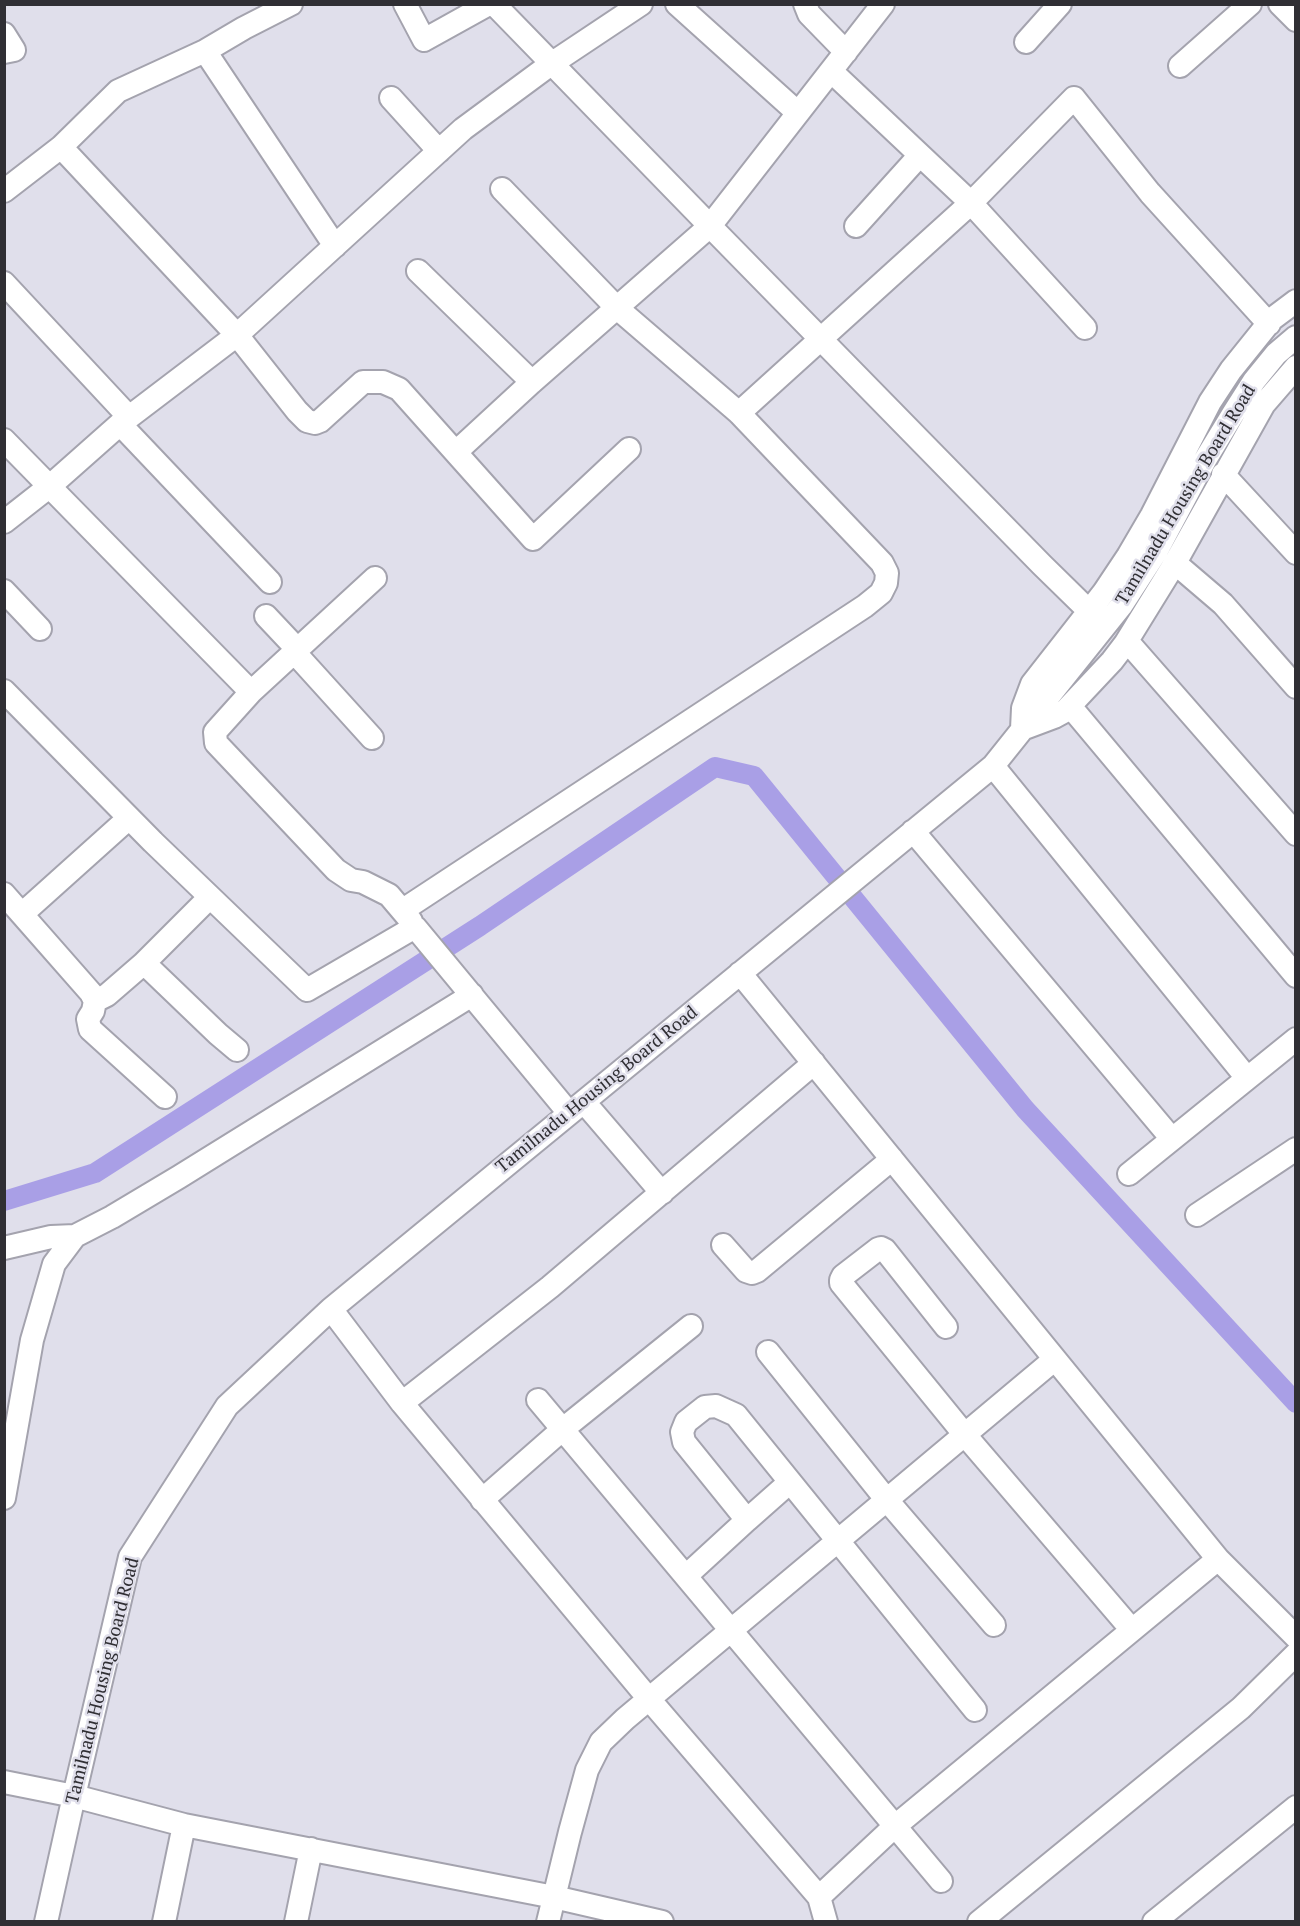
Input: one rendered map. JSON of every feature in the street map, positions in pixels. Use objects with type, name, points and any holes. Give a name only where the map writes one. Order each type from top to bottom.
[{"type":"street","points":[[4,191],[61,147],[118,91],[205,51],[291,4]]},
{"type":"street","points":[[405,4],[424,40],[489,4]]},
{"type":"street","points":[[494,4],[1042,566],[1089,611]]},
{"type":"street","points":[[4,522],[50,486],[125,420],[237,334],[463,129],[551,64],[641,4]]},
{"type":"street","points":[[677,4],[798,113]]},
{"type":"street","points":[[805,4],[809,14],[846,52]]},
{"type":"street","points":[[456,452],[710,226],[883,4]]},
{"type":"street","points":[[1026,42],[1060,4]]},
{"type":"street","points":[[1180,66],[1250,4]]},
{"type":"street","points":[[1280,4],[1296,20]]},
{"type":"street","points":[[4,34],[14,50],[4,52]]},
{"type":"street","points":[[205,51],[335,246]]},
{"type":"street","points":[[831,71],[971,202],[1085,328]]},
{"type":"street","points":[[391,98],[439,151]]},
{"type":"street","points":[[739,413],[971,202],[1074,98],[1150,193],[1269,324]]},
{"type":"street","points":[[61,147],[237,334],[297,411],[307,420],[320,422],[363,382],[383,382],[399,389],[533,539],[629,449]]},
{"type":"street","points":[[856,226],[920,155]]},
{"type":"street","points":[[4,692],[129,818],[307,990],[414,925],[881,593],[886,583],[887,573],[882,563],[739,413],[617,308],[502,189]]},
{"type":"street","points":[[418,271],[532,382]]},
{"type":"street","points":[[4,283],[270,582]]},
{"type":"street","points":[[1296,301],[1269,324],[1231,370],[1210,402],[1134,545],[1089,611],[1032,684],[1023,708],[1022,729],[1054,717],[1070,706],[1099,677],[1127,641],[1175,563],[1264,404],[1296,367]]},
{"type":"street","name":"Tamilnadu Housing Board Road","points":[[46,1922],[130,1557],[227,1406],[331,1309],[993,766],[1121,606],[1168,531],[1205,460],[1254,381],[1276,354],[1296,336]]},
{"type":"street","points":[[4,440],[251,692]]},
{"type":"street","points":[[1223,474],[1296,553]]},
{"type":"street","points":[[1175,563],[1223,604],[1296,687]]},
{"type":"street","points":[[375,578],[251,692],[215,732],[216,743],[336,870],[351,880],[377,887],[389,895],[472,995],[576,1108],[662,1193]]},
{"type":"street","points":[[4,591],[40,629]]},
{"type":"street","points":[[266,616],[372,738]]},
{"type":"street","points":[[1127,641],[1296,834]]},
{"type":"street","points":[[1070,706],[1296,976]]},
{"type":"street","points":[[993,766],[1247,1078]]},
{"type":"street","points":[[22,914],[129,818]]},
{"type":"street","points":[[913,831],[1172,1139]]},
{"type":"street","points":[[4,894],[81,979],[95,1001],[88,1019],[90,1029],[165,1097]]},
{"type":"street","points":[[95,1001],[107,995],[144,963],[210,897]]},
{"type":"street","points":[[144,963],[237,1050]]},
{"type":"street","points":[[740,973],[1218,1559],[1296,1637]]},
{"type":"street","points":[[4,1248],[51,1238],[75,1236],[112,1217],[472,995]]},
{"type":"street","points":[[1129,1174],[1296,1039]]},
{"type":"street","points":[[402,1403],[550,1287],[814,1063]]},
{"type":"street","points":[[1197,1215],[1296,1149]]},
{"type":"street","points":[[723,1245],[746,1271],[752,1273],[757,1271],[892,1159]]},
{"type":"street","points":[[4,1498],[8,1461],[35,1329],[54,1264],[75,1236]]},
{"type":"street","points":[[946,1327],[885,1250],[881,1248],[843,1276],[841,1280],[841,1284],[965,1435],[1132,1630]]},
{"type":"street","points":[[331,1309],[402,1403],[482,1500],[819,1897],[826,1922]]},
{"type":"street","points":[[482,1500],[563,1429],[691,1326]]},
{"type":"street","points":[[768,1352],[886,1498],[994,1625]]},
{"type":"street","points":[[549,1922],[588,1770],[601,1742],[886,1498],[1055,1359]]},
{"type":"street","points":[[538,1400],[941,1881]]},
{"type":"street","points":[[747,1520],[684,1442],[682,1432],[686,1422],[705,1407],[716,1406],[736,1415],[975,1710]]},
{"type":"street","points":[[686,1576],[790,1482]]},
{"type":"street","points":[[819,1897],[894,1827],[1218,1559]]},
{"type":"street","points":[[979,1922],[1242,1708],[1296,1654]]},
{"type":"street","points":[[4,1782],[74,1796],[184,1825],[554,1897],[662,1922]]},
{"type":"street","points":[[1154,1922],[1296,1807]]},
{"type":"street","points":[[164,1922],[184,1825]]},
{"type":"street","points":[[296,1922],[311,1849]]},
{"type":"waterway","points":[[4,1201],[95,1173],[480,926],[715,767],[754,776],[1025,1109],[1296,1403]]}]
